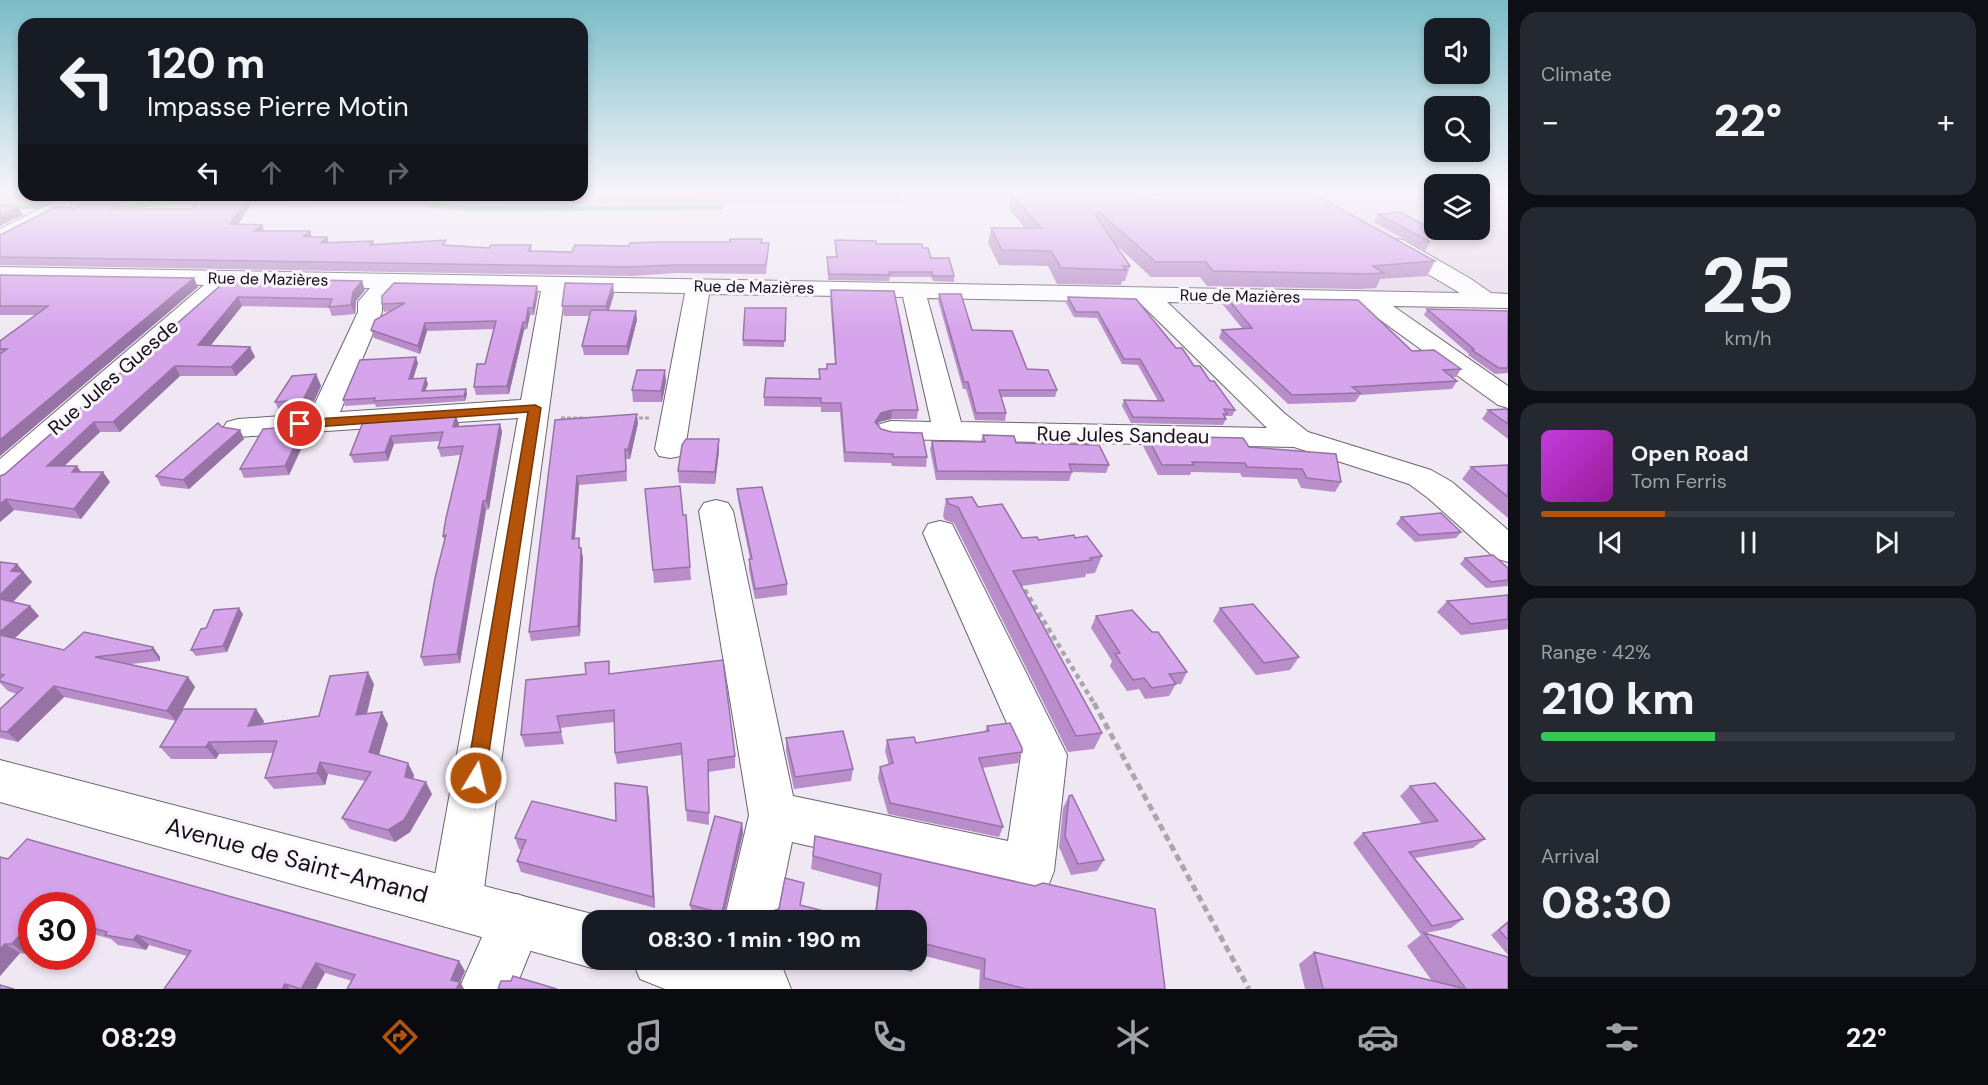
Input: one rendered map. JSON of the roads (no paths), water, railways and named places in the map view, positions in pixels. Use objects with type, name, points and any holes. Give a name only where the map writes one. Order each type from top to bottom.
[{"type":"street","points":[[1385,239],[1463,284],[1502,301]]},
{"type":"street","name":"Rue de Mazières","points":[[0,274],[1502,301]]},
{"type":"street","name":"Rue Jules Guesde","points":[[0,476],[226,278]]},
{"type":"street","points":[[321,423],[370,312],[370,302],[389,281]]},
{"type":"street","points":[[456,903],[554,283]]},
{"type":"street","points":[[670,449],[698,286]]},
{"type":"street","points":[[913,289],[948,430]]},
{"type":"street","points":[[1146,295],[1274,419],[1297,438],[1419,477],[1440,490],[1508,549]]},
{"type":"street","points":[[1366,298],[1508,399]]},
{"type":"street","points":[[238,428],[534,413]]},
{"type":"street","name":"Rue Jules Sandeau","points":[[891,430],[1297,438]]},
{"type":"street","points":[[716,511],[773,816],[752,910]]},
{"type":"street","points":[[773,816],[1029,871],[1044,755],[940,533]]},
{"type":"street","name":"Avenue de Saint-Amand","points":[[0,781],[582,938]]},
{"type":"street","points":[[487,989],[517,920]]},
{"type":"street","points":[[711,970],[747,977]]}]
